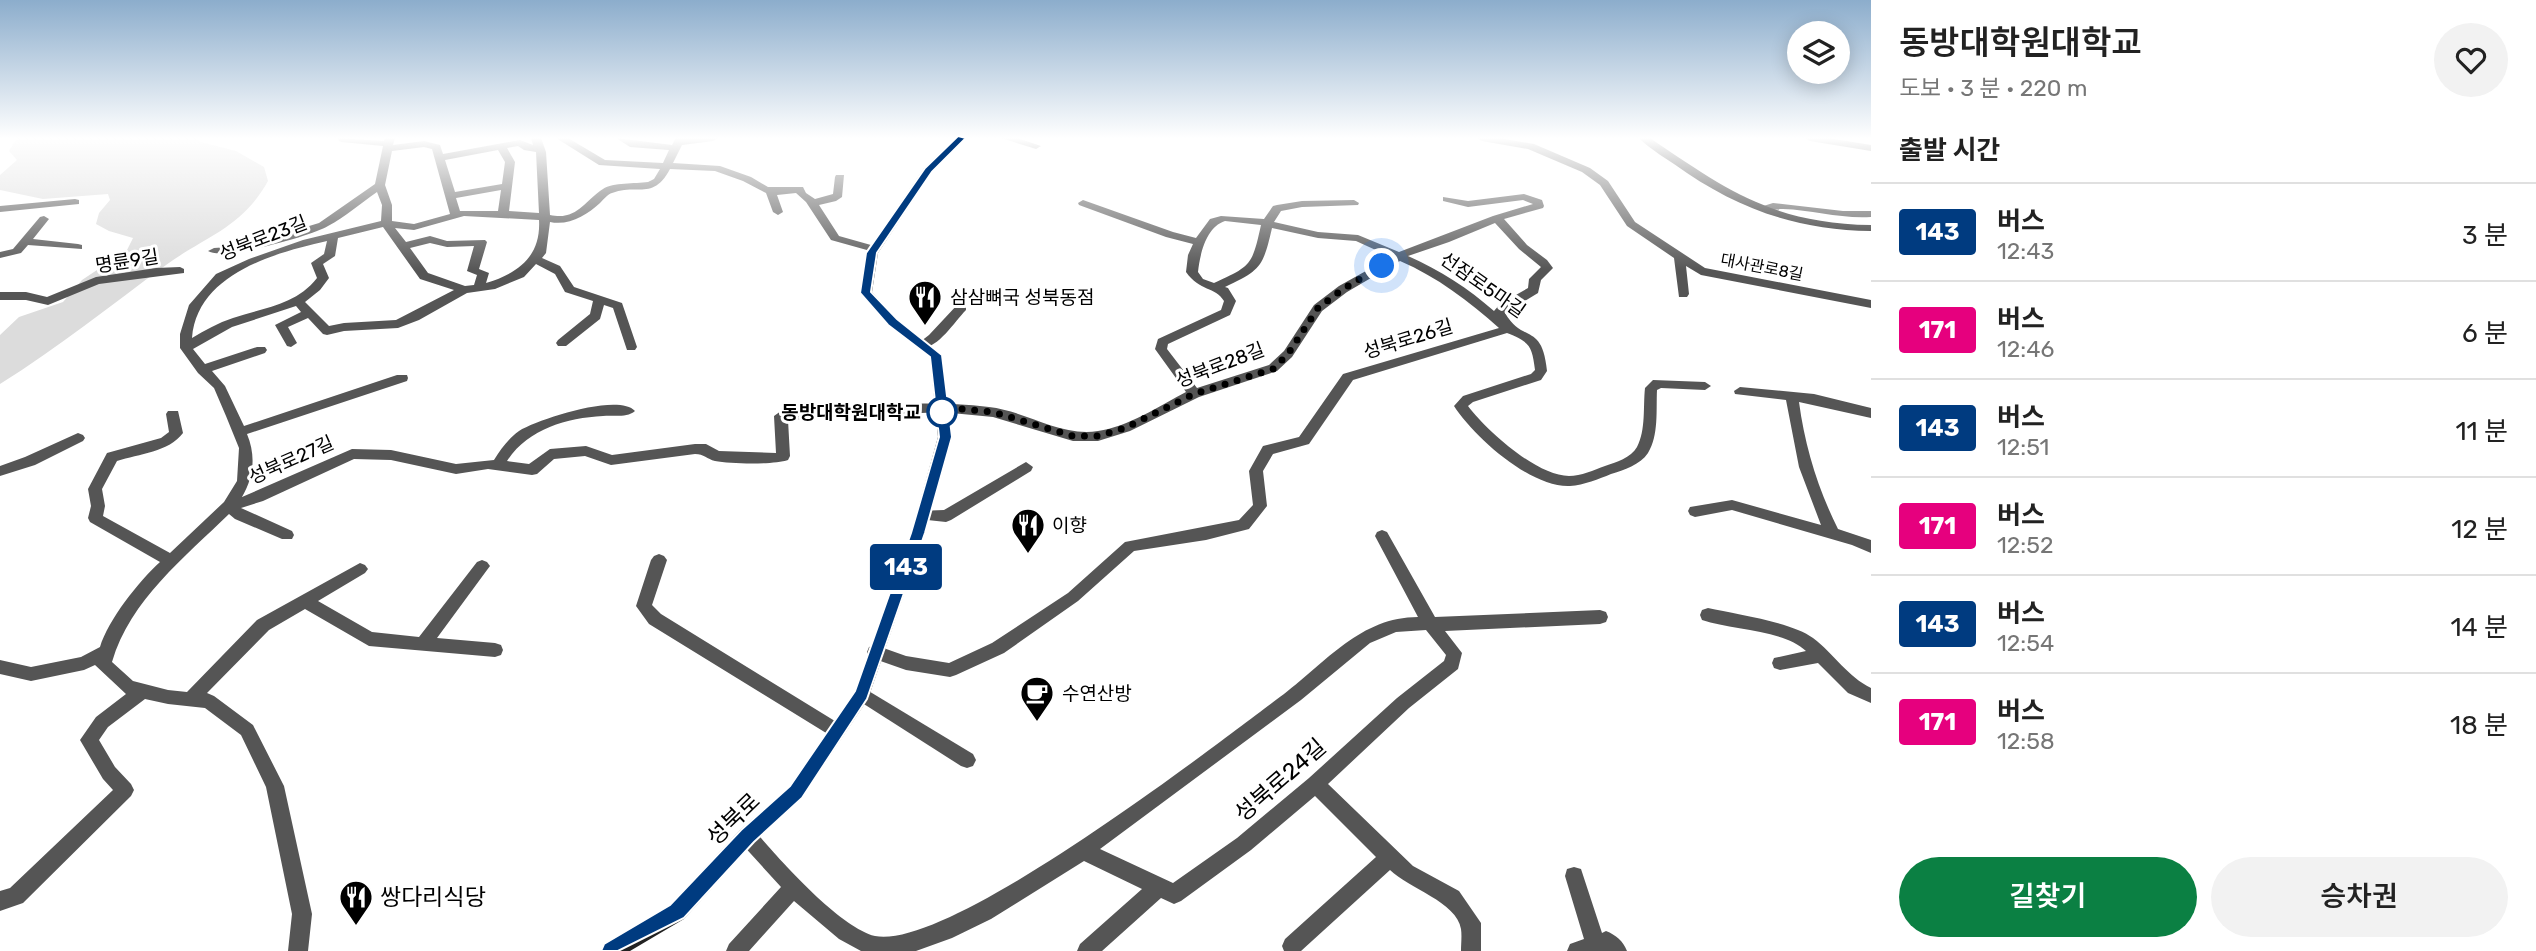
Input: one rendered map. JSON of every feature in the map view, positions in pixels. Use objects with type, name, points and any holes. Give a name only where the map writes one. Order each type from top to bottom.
[{"type":"main road","name":"성북로","points":[[611,951],[677,912],[747,836],[796,792],[862,694],[923,515],[945,437],[936,355],[892,322],[866,293],[874,249],[920,182]]},
{"type":"main road","points":[[1709,182],[1762,208],[1819,225],[1871,228]]},
{"type":"street","points":[[446,182],[456,215]]},
{"type":"street","points":[[503,213],[507,182]]},
{"type":"street","points":[[298,301],[327,331],[343,325],[361,329],[400,323],[464,290],[491,286],[520,274],[540,253],[545,217],[541,182]]},
{"type":"street","name":"성북로23길","points":[[186,348],[186,334],[195,306],[220,276],[253,261],[333,236],[387,223],[414,227],[456,215],[503,213],[557,220],[582,214],[608,190],[656,182]]},
{"type":"street","points":[[750,182],[770,191],[799,189],[812,203],[835,238],[874,249]]},
{"type":"street","points":[[812,203],[832,200],[838,195],[839,182]]},
{"type":"street","name":"대사관로8길","points":[[1603,182],[1630,224],[1701,271],[1871,304]]},
{"type":"street","points":[[380,184],[387,205],[387,223],[424,276],[464,290]]},
{"type":"street","name":"성북로23길","points":[[214,251],[244,249],[323,225],[380,184]]},
{"type":"street","points":[[452,196],[507,186]]},
{"type":"street","points":[[770,191],[778,212]]},
{"type":"street","name":"성북로28길","points":[[942,407],[993,412],[1073,436],[1098,436],[1125,428],[1194,394],[1273,369],[1288,354],[1318,308],[1343,289],[1402,255],[1497,218],[1539,206],[1538,202],[1524,197],[1468,204],[1447,199]]},
{"type":"street","points":[[0,209],[75,202]]},
{"type":"street","points":[[1083,203],[1170,235],[1200,242],[1192,272],[1199,282],[1224,290],[1230,301],[1226,312],[1162,342],[1161,349],[1194,394]]},
{"type":"street","points":[[1216,287],[1248,272],[1255,265],[1261,252],[1267,224],[1277,208],[1302,204],[1354,203]]},
{"type":"street","points":[[1762,208],[1772,205],[1832,214],[1871,214]]},
{"type":"street","name":"선잠로5마길","points":[[1200,242],[1214,221],[1225,218],[1318,235],[1357,238],[1402,255],[1473,299],[1508,329],[1534,343],[1541,357],[1541,372],[1525,383],[1468,399],[1461,407],[1466,416],[1494,440],[1551,479],[1567,481],[1597,474],[1637,456],[1644,447],[1650,388],[1658,383],[1705,386]]},
{"type":"street","points":[[1497,218],[1523,247],[1543,261],[1547,268],[1546,272],[1535,279],[1534,290],[1504,307],[1499,313],[1508,329]]},
{"type":"street","points":[[0,255],[17,251],[44,219]]},
{"type":"street","points":[[298,951],[302,914],[275,786],[247,730],[208,701],[128,687],[103,664],[111,638],[153,578],[229,506],[244,481],[246,448],[219,386],[202,370],[186,348],[206,333],[242,319],[287,307],[317,287],[323,278],[317,263],[329,256],[333,236]]},
{"type":"street","points":[[402,247],[430,239],[447,244],[481,242],[473,271],[483,273],[480,288]]},
{"type":"street","points":[[26,242],[78,247]]},
{"type":"street","points":[[1680,258],[1683,293]]},
{"type":"street","points":[[533,259],[552,265],[562,272],[569,289],[618,306],[631,347]]},
{"type":"street","name":"명륜9길","points":[[0,296],[26,296],[48,301],[96,281],[180,271]]},
{"type":"street","points":[[562,343],[596,316],[599,298]]},
{"type":"street","points":[[922,345],[933,338],[962,307]]},
{"type":"street","points":[[291,343],[281,326],[309,313]]},
{"type":"street","name":"성북로26길","points":[[875,652],[906,663],[950,670],[998,648],[1073,597],[1130,546],[1244,525],[1260,506],[1256,471],[1268,450],[1304,441],[1348,377],[1508,329]]},
{"type":"street","points":[[202,370],[261,350]]},
{"type":"street","points":[[239,432],[402,378]]},
{"type":"street","points":[[1740,391],[1814,399],[1871,413]]},
{"type":"street","points":[[1792,397],[1794,420],[1810,477],[1833,533]]},
{"type":"street","name":"성북로27길","points":[[229,506],[258,497],[352,454],[391,455],[456,469],[498,464],[532,470],[550,454],[586,451],[611,460],[695,449],[706,449],[716,456],[777,458],[783,456],[781,416],[921,406],[942,407]]},
{"type":"street","points":[[498,464],[529,430],[600,410],[628,411]]},
{"type":"street","points":[[172,561],[95,519],[98,506],[95,489],[112,457],[166,442],[176,433],[173,414]]},
{"type":"street","points":[[0,471],[30,461],[78,438]]},
{"type":"street","points":[[923,515],[946,516],[1026,467]]},
{"type":"street","points":[[1695,511],[1732,505],[1833,533],[1871,547]]},
{"type":"street","points":[[229,506],[240,515],[288,535]]},
{"type":"street","name":"성북로24길","points":[[1159,887],[1174,894],[1244,844],[1315,784],[1403,703],[1452,664],[1454,653],[1430,624],[1382,536]]},
{"type":"street","points":[[659,560],[644,606],[655,619],[837,731]]},
{"type":"street","points":[[423,643],[482,566]]},
{"type":"street","points":[[191,699],[263,625],[360,569]]},
{"type":"street","points":[[305,601],[369,639],[495,650]]},
{"type":"street","points":[[1708,615],[1784,632],[1806,641],[1854,688],[1871,696]]},
{"type":"street","points":[[747,836],[771,864],[844,932],[878,947],[899,948],[920,943],[1000,906],[1083,851],[1298,693],[1368,636],[1389,626],[1600,617]]},
{"type":"street","points":[[0,667],[31,674],[84,663],[106,652]]},
{"type":"street","points":[[1780,663],[1820,656]]},
{"type":"street","points":[[0,901],[16,896],[125,790],[109,773],[89,740],[102,722],[142,691]]},
{"type":"street","points":[[862,694],[967,760]]},
{"type":"street","points":[[1315,784],[1406,873],[1452,898],[1471,923],[1471,951]]},
{"type":"street","points":[[1083,851],[1159,887],[1087,951]]},
{"type":"street","points":[[1292,946],[1390,857]]},
{"type":"street","points":[[1574,876],[1586,948],[1606,941],[1616,951]]},
{"type":"street","points":[[737,951],[795,886]]},
{"type":"shaded area","points":[[0,182],[267,182],[258,197],[235,221],[166,265],[64,341],[0,384],[0,335],[19,317],[63,302],[82,280],[127,250],[133,238],[96,224],[99,213],[110,200],[108,194],[43,199],[0,190]]},
{"type":"bus line","name":"143","points":[[611,951],[677,912],[747,836],[796,792],[862,694],[918,533],[945,437],[936,355],[892,322],[866,293],[872,253],[920,182]]},
{"type":"place","name":"삼삼뼈국 성북동점","points":[[925,327]]},
{"type":"place","name":"동방대학원대학교","points":[[942,412]]},
{"type":"place","name":"이향","points":[[1028,555]]},
{"type":"place","name":"수연산방","points":[[1037,723]]},
{"type":"place","name":"쌍다리식당","points":[[356,927]]},
{"type":"route","points":[[942,412],[942,407],[993,412],[1073,436],[1098,436],[1125,428],[1194,394],[1273,369],[1288,354],[1318,308],[1343,289],[1382,266]]}]
